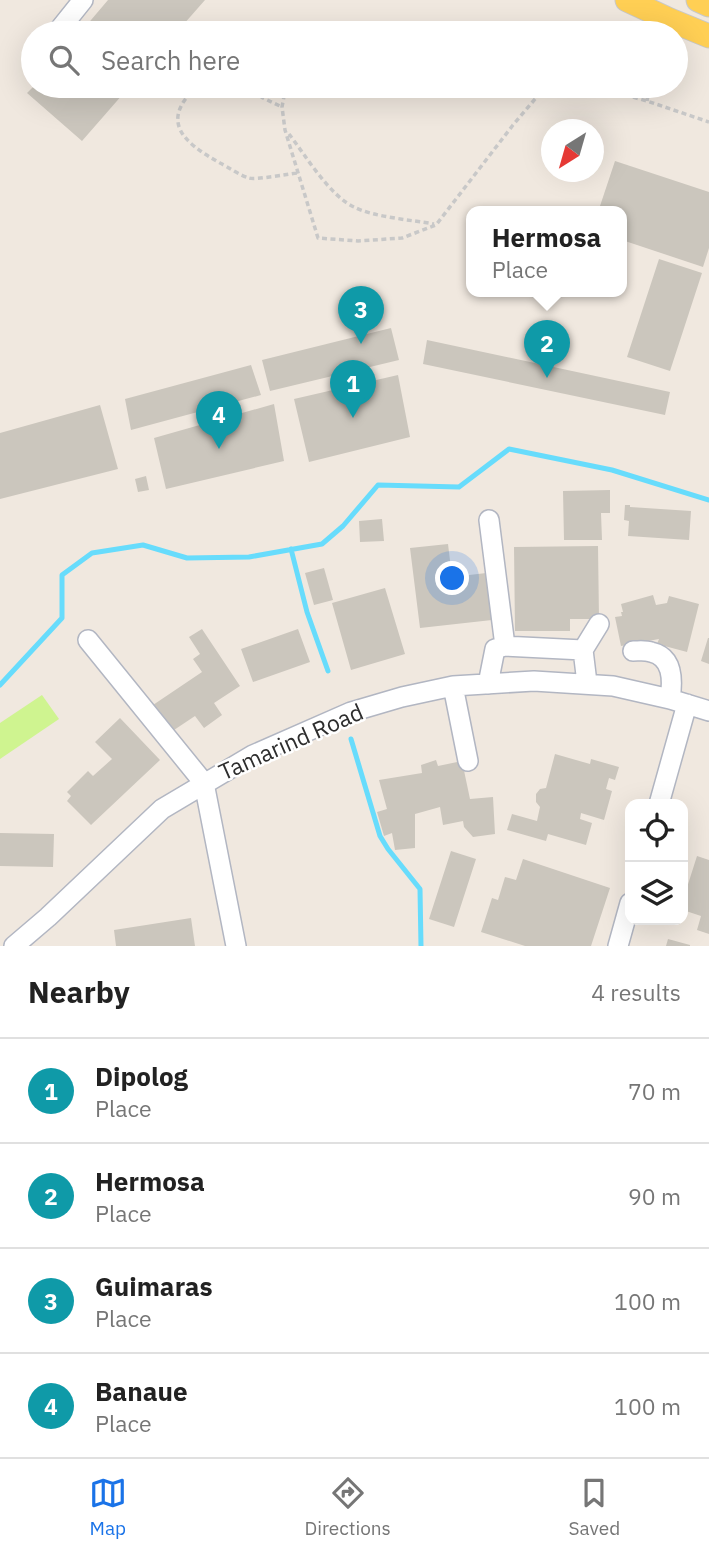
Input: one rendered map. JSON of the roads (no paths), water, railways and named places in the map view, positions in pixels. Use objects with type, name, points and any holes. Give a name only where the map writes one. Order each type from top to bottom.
[{"type":"main road","points":[[627,0],[672,21]]},
{"type":"main road","points":[[698,0],[709,5]]},
{"type":"main road","points":[[688,27],[709,36]]},
{"type":"street","points":[[66,21],[83,0]]},
{"type":"street","points":[[489,520],[505,646]]},
{"type":"street","points":[[587,684],[583,650],[600,624]]},
{"type":"street","points":[[88,640],[204,783],[236,946]]},
{"type":"street","points":[[488,684],[495,649],[505,646],[583,650]]},
{"type":"street","points":[[633,651],[652,652],[663,658],[670,668],[678,701],[660,799]]},
{"type":"street","name":"Tamarind Road","points":[[14,946],[162,809],[253,755],[351,712],[453,686],[534,681],[613,687],[678,701],[709,711]]},
{"type":"street","points":[[453,686],[468,761]]},
{"type":"street","points":[[618,946],[625,921]]},
{"type":"waterway","points":[[0,685],[62,618],[62,575],[92,553],[143,545],[187,558],[249,557],[322,544],[343,526],[378,485],[459,487],[509,449],[612,470],[709,500]]},
{"type":"waterway","points":[[291,549],[307,612],[328,671]]},
{"type":"waterway","points":[[351,739],[380,836],[420,889],[421,946]]},
{"type":"place","name":"Guimaras","points":[[361,344]]},
{"type":"place","name":"Hermosa","points":[[547,378]]},
{"type":"place","name":"Dipolog","points":[[353,418]]},
{"type":"place","name":"Banaue","points":[[219,449]]}]
